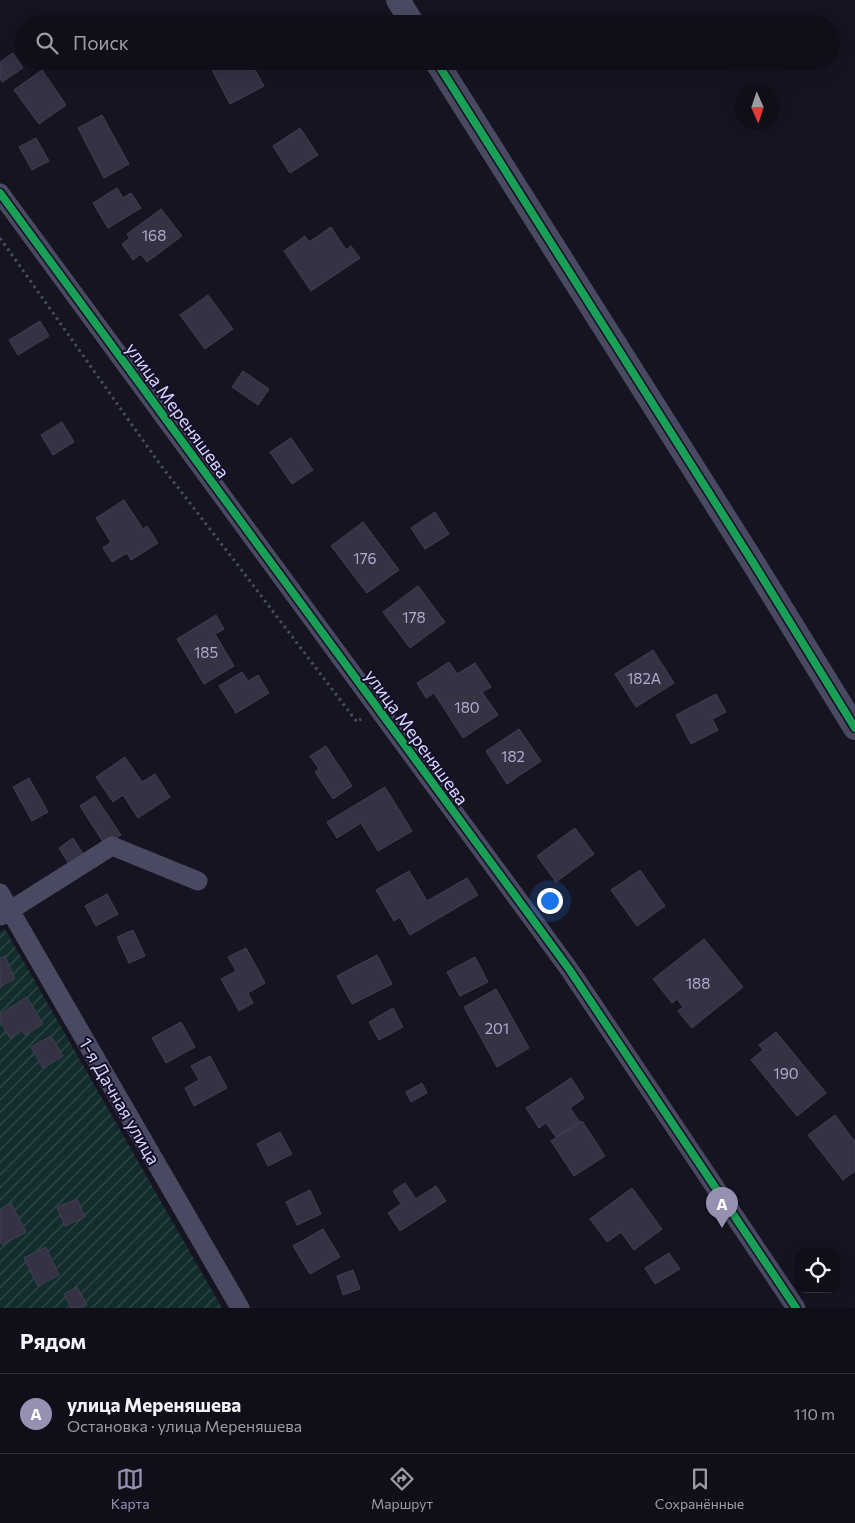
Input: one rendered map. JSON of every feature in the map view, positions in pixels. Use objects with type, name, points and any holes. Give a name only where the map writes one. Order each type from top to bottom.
[{"type":"street","points":[[398,0],[407,15]]},
{"type":"street","points":[[442,70],[754,564],[855,728]]},
{"type":"street","name":"улица Мереняшева","points":[[0,193],[569,969],[796,1308]]},
{"type":"street","points":[[5,914],[112,846],[198,881]]},
{"type":"street","name":"1-я Дачная улица","points":[[0,893],[5,914],[240,1308]]},
{"type":"path","points":[[0,238],[159,463],[357,722],[377,707]]},
{"type":"green space","points":[[5,929],[222,1308],[0,1308],[0,932]]},
{"type":"building","points":[[13,53],[15,56],[15,70],[20,70],[2,82],[0,78],[0,62]]},
{"type":"building","points":[[42,70],[66,105],[39,124],[14,90]]},
{"type":"building","points":[[212,70],[255,70],[264,86],[230,104]]},
{"type":"building","points":[[102,115],[129,164],[104,178],[78,128]]},
{"type":"building","points":[[300,128],[318,155],[290,173],[273,146]]},
{"type":"building","points":[[36,138],[49,161],[32,170],[19,147]]},
{"type":"building","points":[[117,188],[123,198],[131,193],[141,208],[108,228],[93,203]]},
{"type":"building","points":[[161,209],[182,236],[147,262],[141,254],[133,260],[122,244],[130,238],[127,234]]},
{"type":"building","points":[[331,227],[346,250],[351,246],[360,258],[311,291],[284,251],[305,236],[309,242]]},
{"type":"building","points":[[208,295],[233,329],[205,349],[180,315]]},
{"type":"building","points":[[40,321],[49,336],[18,355],[9,340]]},
{"type":"building","points":[[243,371],[269,389],[258,405],[232,387]]},
{"type":"building","points":[[62,422],[74,442],[53,455],[41,435]]},
{"type":"building","points":[[291,438],[313,470],[292,484],[270,452]]},
{"type":"building","points":[[124,500],[143,529],[147,526],[158,543],[131,560],[127,553],[112,562],[103,548],[111,542],[96,518]]},
{"type":"building","points":[[435,512],[449,534],[425,549],[411,528]]},
{"type":"building","points":[[363,522],[399,570],[367,593],[331,546]]},
{"type":"building","points":[[418,586],[445,622],[410,648],[383,612]]},
{"type":"building","points":[[216,615],[224,629],[215,634],[234,666],[204,684],[177,639]]},
{"type":"building","points":[[653,650],[674,683],[636,707],[615,674]]},
{"type":"building","points":[[449,662],[457,674],[475,663],[491,687],[482,692],[498,715],[463,738],[434,693],[426,698],[417,683]]},
{"type":"building","points":[[242,672],[248,681],[258,675],[269,693],[236,713],[219,686]]},
{"type":"building","points":[[716,694],[726,712],[712,719],[718,730],[691,744],[676,715]]},
{"type":"building","points":[[519,729],[541,761],[507,784],[486,751]]},
{"type":"building","points":[[326,746],[352,786],[333,799],[315,772],[319,769],[310,756]]},
{"type":"building","points":[[125,757],[142,782],[155,774],[170,797],[138,818],[123,795],[113,802],[96,777]]},
{"type":"building","points":[[29,778],[48,812],[32,821],[13,787]]},
{"type":"building","points":[[385,787],[412,831],[378,851],[361,823],[337,838],[327,822]]},
{"type":"building","points":[[95,796],[121,835],[105,845],[80,806]]},
{"type":"building","points":[[575,828],[594,854],[556,882],[537,856]]},
{"type":"building","points":[[73,838],[83,854],[69,864],[59,848]]},
{"type":"building","points":[[640,870],[665,906],[637,926],[611,890]]},
{"type":"building","points":[[409,871],[427,901],[467,878],[478,895],[410,935],[400,917],[394,921],[376,890]]},
{"type":"building","points":[[107,894],[118,914],[96,926],[85,906]]},
{"type":"building","points":[[133,930],[145,956],[129,963],[117,937]]},
{"type":"building","points":[[704,939],[743,987],[692,1028],[678,1011],[683,1007],[677,999],[672,1003],[653,979]]},
{"type":"building","points":[[246,948],[265,983],[248,993],[253,1003],[239,1011],[221,979],[236,971],[228,957]]},
{"type":"building","points":[[377,955],[392,984],[352,1004],[337,976]]},
{"type":"building","points":[[5,956],[15,979],[0,986],[0,958]]},
{"type":"building","points":[[475,957],[488,982],[460,996],[447,972]]},
{"type":"building","points":[[496,989],[529,1048],[497,1067],[464,1007]]},
{"type":"building","points":[[27,997],[43,1024],[25,1035],[22,1031],[10,1038],[0,1022],[0,1014]]},
{"type":"building","points":[[393,1008],[403,1027],[379,1040],[369,1022]]},
{"type":"building","points":[[181,1022],[195,1047],[166,1063],[152,1038]]},
{"type":"building","points":[[776,1032],[826,1093],[797,1116],[751,1060],[763,1050],[759,1045]]},
{"type":"building","points":[[51,1036],[63,1056],[43,1068],[31,1047]]},
{"type":"building","points":[[210,1056],[227,1088],[194,1106],[185,1088],[199,1080],[191,1066]]},
{"type":"building","points":[[571,1078],[584,1098],[570,1108],[580,1122],[556,1137],[546,1123],[539,1128],[526,1108]]},
{"type":"building","points":[[422,1083],[427,1093],[411,1102],[406,1092]]},
{"type":"building","points":[[835,1115],[855,1142],[855,1171],[843,1180],[808,1135]]},
{"type":"building","points":[[582,1121],[605,1156],[574,1176],[551,1141]]},
{"type":"building","points":[[280,1132],[292,1154],[268,1166],[257,1144]]},
{"type":"building","points":[[405,1183],[416,1199],[436,1186],[446,1201],[400,1231],[388,1213],[401,1204],[393,1191]]},
{"type":"building","points":[[632,1188],[662,1229],[634,1250],[621,1232],[607,1242],[590,1219]]},
{"type":"building","points":[[310,1190],[321,1214],[297,1225],[286,1202]]},
{"type":"building","points":[[77,1199],[85,1217],[65,1226],[57,1207]]},
{"type":"building","points":[[11,1203],[26,1232],[2,1245],[0,1241],[0,1209]]},
{"type":"building","points":[[323,1229],[340,1257],[310,1274],[293,1246]]},
{"type":"building","points":[[46,1247],[59,1275],[38,1286],[24,1258]]},
{"type":"building","points":[[669,1253],[680,1269],[655,1284],[645,1268]]},
{"type":"building","points":[[353,1270],[360,1289],[343,1295],[337,1276]]},
{"type":"building","points":[[77,1287],[87,1305],[81,1308],[71,1308],[64,1294]]},
{"type":"cycle path","points":[[442,70],[754,564],[855,728]]},
{"type":"cycle path","points":[[0,193],[569,969],[796,1308]]},
{"type":"place","name":"улица Мереняшева","points":[[722,1228]]}]
